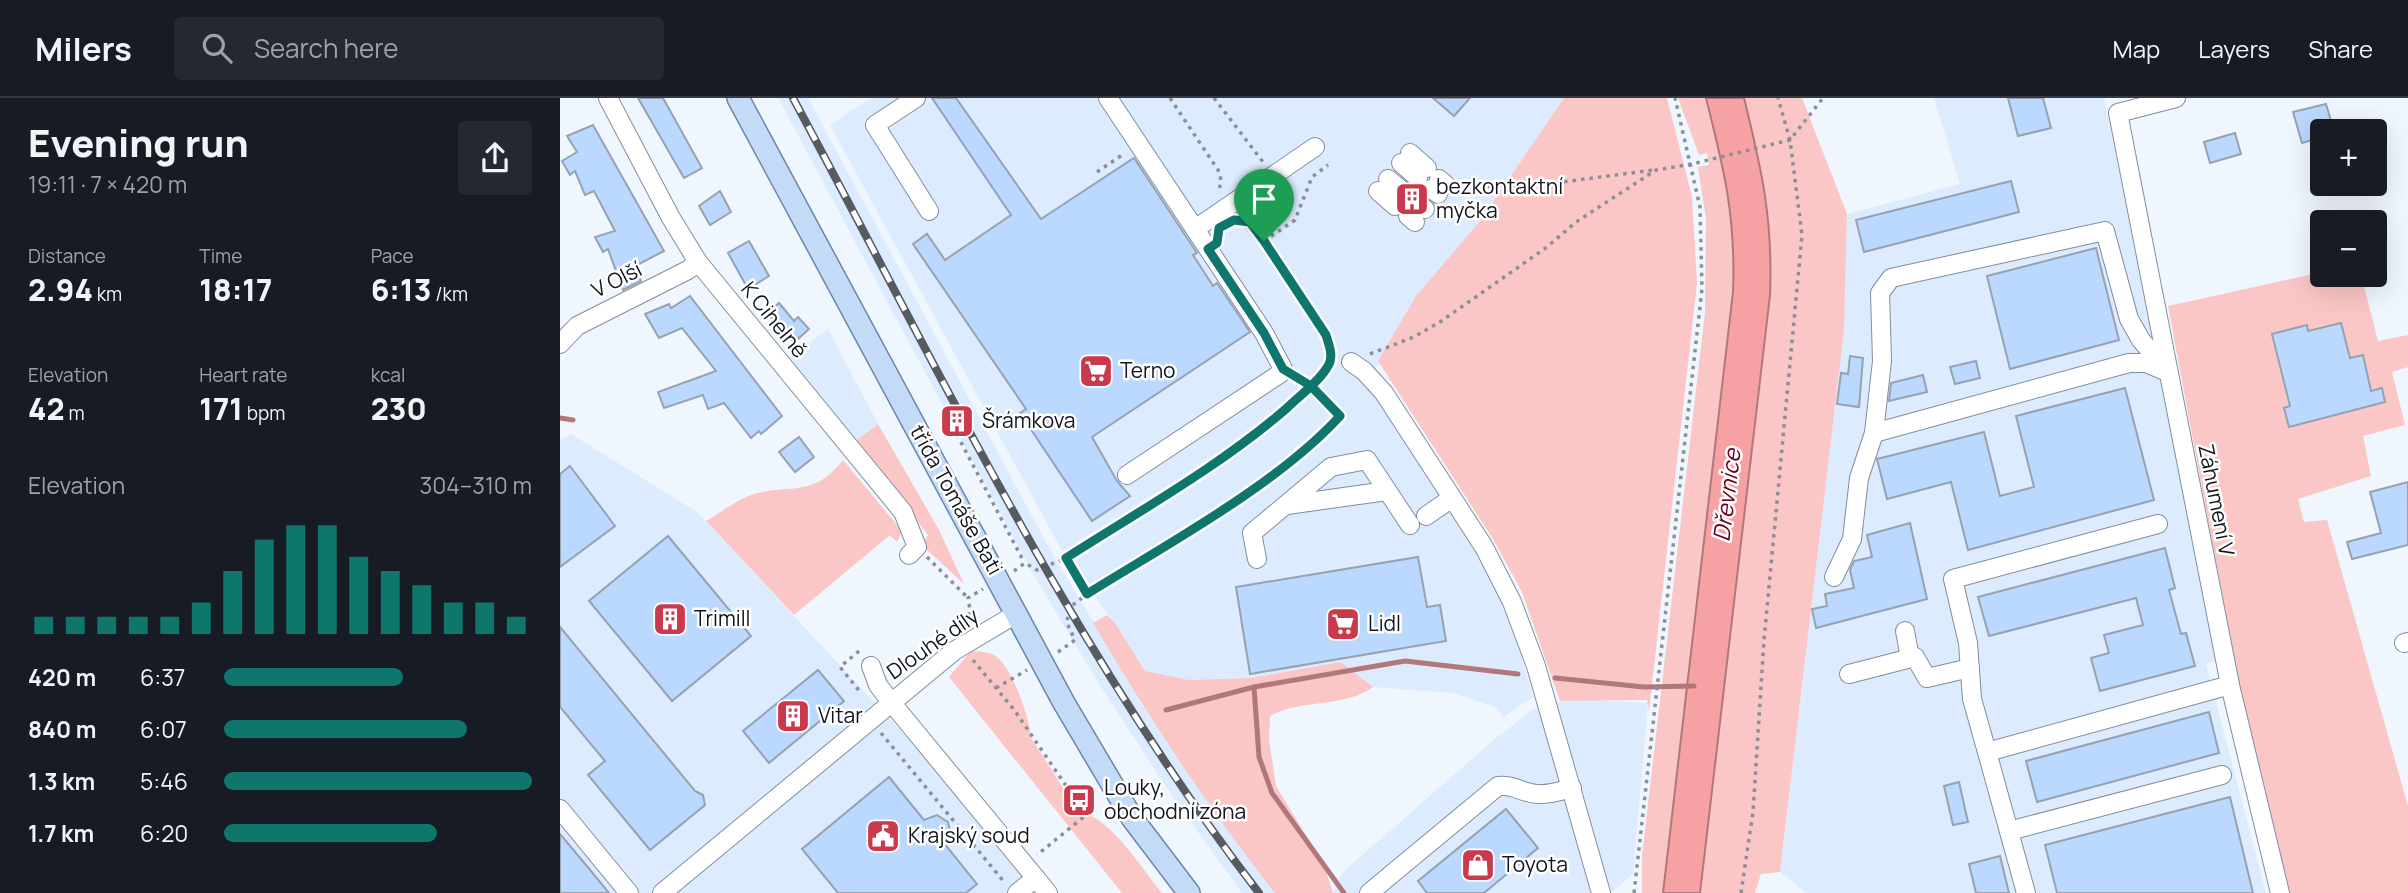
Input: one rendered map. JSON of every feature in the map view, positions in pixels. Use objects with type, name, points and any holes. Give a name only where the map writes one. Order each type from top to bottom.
[{"type":"main road","name":"třída Tomáše Bati","points":[[738,98],[1016,614],[1132,818],[1189,893]]},
{"type":"street","name":"K Cihelně","points":[[608,98],[671,218],[698,262],[903,512],[913,551]]},
{"type":"street","points":[[916,98],[875,125],[929,211]]},
{"type":"street","points":[[1108,98],[1264,333],[1283,369],[1281,373],[1127,475]]},
{"type":"street","name":"Záhumení V","points":[[2176,98],[2118,113],[2230,685],[2280,893]]},
{"type":"street","points":[[1195,229],[1315,147]]},
{"type":"street","points":[[1405,158],[1433,182]]},
{"type":"street","points":[[1383,185],[1411,208]]},
{"type":"street","points":[[1834,577],[1852,539],[1859,478],[1874,433],[1882,361],[1880,293],[1891,278],[1963,260],[2105,231],[2129,319],[2141,340],[2168,373]]},
{"type":"street","name":"V Olší","points":[[560,344],[577,326],[688,270],[698,262]]},
{"type":"street","points":[[1351,362],[1368,374],[1384,393],[1484,547],[1512,602],[1524,629],[1552,717],[1601,893]]},
{"type":"street","points":[[1874,433],[2129,363],[2146,363],[2168,373]]},
{"type":"street","points":[[1257,559],[1252,533],[1331,467],[1367,460],[1410,525]]},
{"type":"street","points":[[1285,505],[1387,491]]},
{"type":"street","points":[[1426,516],[1452,498]]},
{"type":"street","points":[[2026,893],[1972,699],[1968,643],[1953,579],[2158,524]]},
{"type":"street","name":"Dlouhé díly","points":[[667,891],[884,707],[964,646],[1016,614]]},
{"type":"street","points":[[1905,631],[1910,658]]},
{"type":"street","points":[[1849,674],[1915,657],[1927,678],[1970,668]]},
{"type":"street","points":[[871,666],[884,707],[1048,893]]},
{"type":"street","points":[[1987,752],[2230,685]]},
{"type":"street","points":[[2009,831],[2222,775]]},
{"type":"street","points":[[1369,893],[1497,786],[1510,784],[1525,792],[1540,795],[1572,788]]},
{"type":"street","points":[[560,810],[629,893]]},
{"type":"street","points":[[1017,893],[1030,872]]},
{"type":"path","points":[[1170,98],[1220,173],[1222,183],[1215,196]]},
{"type":"path","points":[[1214,98],[1262,162],[1272,161]]},
{"type":"path","points":[[1634,893],[1702,289],[1700,207],[1675,98]]},
{"type":"path","points":[[1741,893],[1753,812],[1763,640],[1802,235],[1778,98]]},
{"type":"path","points":[[1471,186],[1524,187],[1656,170],[1787,141],[1823,98]]},
{"type":"path","points":[[1097,172],[1139,144]]},
{"type":"path","points":[[1264,241],[1295,220],[1312,177],[1328,165]]},
{"type":"path","points":[[1351,362],[1414,337],[1440,322],[1547,247],[1576,222],[1656,170]]},
{"type":"path","points":[[945,412],[1025,563],[1037,570],[1066,558],[1202,472],[1264,427],[1311,386],[1329,365],[1331,353],[1326,335],[1264,241],[1250,222],[1234,220]]},
{"type":"path","points":[[1066,558],[1087,594],[1230,504],[1288,461],[1340,416],[1311,386],[1283,369]]},
{"type":"path","points":[[913,551],[968,598],[968,623],[956,635],[1015,711],[1086,815],[1030,872]]},
{"type":"path","points":[[968,598],[1025,563]]},
{"type":"shaded area","points":[[778,98],[808,98],[1055,559],[1158,727],[1275,893],[1242,893],[1177,803],[1097,681],[1032,572]]},
{"type":"shaded area","points":[[871,98],[1564,98],[1480,221],[1416,296],[1368,383],[1473,546],[1507,605],[1533,697],[1504,717],[1495,707],[1453,693],[1373,687],[1341,662],[1251,678],[1189,680],[1145,671],[1115,623],[1066,558],[830,125]]},
{"type":"shaded area","points":[[1564,98],[1667,98],[1692,197],[1697,283],[1649,711],[1647,700],[1560,701],[1522,592],[1493,539],[1378,361],[1416,296],[1480,221]]},
{"type":"shaded area","points":[[1678,98],[1706,98],[1731,216],[1733,292],[1663,893],[1642,893],[1642,856],[1705,312],[1706,219],[1698,167],[1709,165],[1707,153],[1699,155]]},
{"type":"shaded area","points":[[1744,98],[1802,98],[1847,214],[1844,330],[1780,872],[1761,874],[1755,893],[1700,893],[1770,295],[1770,242],[1765,195]]},
{"type":"shaded area","points":[[1934,98],[2104,98],[2219,659],[2206,664],[2266,893],[1806,893],[1780,872],[1844,330],[1847,214],[1960,184]]},
{"type":"shaded area","points":[[2310,275],[2310,287],[2364,287],[2378,341],[2408,335],[2408,367],[2392,372],[2405,425],[2363,436],[2371,476],[2298,499],[2304,522],[2327,520],[2408,806],[2408,893],[2288,893],[2247,727],[2168,306]]},
{"type":"shaded area","points":[[828,329],[878,424],[855,442],[788,359]]},
{"type":"shaded area","points":[[878,424],[939,530],[964,584],[922,545],[928,535],[855,442]]},
{"type":"shaded area","points":[[571,434],[697,512],[1052,893],[560,893],[560,441]]},
{"type":"shaded area","points":[[843,460],[902,531],[897,542],[890,535],[794,615],[706,521],[754,494],[811,485],[822,480]]},
{"type":"shaded area","points":[[1107,615],[1115,623],[1145,671],[1189,680],[1251,678],[1341,662],[1373,687],[1349,698],[1295,707],[1270,716],[1269,739],[1276,786],[1324,865],[1333,893],[1275,893],[1202,795],[1114,658],[1093,623]]},
{"type":"shaded area","points":[[971,651],[991,654],[1003,663],[1020,695],[1031,738],[1079,812],[1090,815],[1113,833],[1162,893],[1122,893],[949,677]]},
{"type":"shaded area","points":[[1573,699],[1648,703],[1633,874],[1611,893],[1333,893],[1343,872],[1496,738],[1534,709]]},
{"type":"water","name":"Dřevnice","points":[[1706,98],[1744,98],[1765,195],[1770,242],[1770,295],[1700,893],[1663,893],[1733,292],[1731,216]]},
{"type":"building","points":[[638,98],[663,98],[702,168],[684,178]]},
{"type":"building","name":"Terno","points":[[932,98],[956,98],[1041,219],[1134,158],[1197,253],[1193,255],[1213,286],[1217,283],[1250,332],[1092,437],[1117,481],[1130,496],[1092,521],[1020,413],[1026,409],[913,244],[927,234],[945,260],[1011,215]]},
{"type":"building","points":[[1433,98],[1470,98],[1454,116]]},
{"type":"building","points":[[2008,98],[2043,98],[2051,128],[2018,136]]},
{"type":"building","points":[[2326,104],[2330,119],[2310,119],[2310,141],[2302,143],[2293,112]]},
{"type":"building","points":[[593,125],[664,251],[635,266],[641,281],[623,290],[608,249],[603,252],[595,237],[615,231],[594,191],[585,195],[575,171],[570,175],[562,161],[577,152],[567,136]]},
{"type":"building","points":[[2235,133],[2241,154],[2210,163],[2204,142]]},
{"type":"building","points":[[2011,181],[2019,212],[1864,252],[1856,220]]},
{"type":"building","points":[[720,191],[731,212],[710,225],[699,206]]},
{"type":"building","points":[[749,241],[769,276],[748,289],[728,253]]},
{"type":"building","points":[[2096,248],[2119,340],[2010,369],[1987,276]]},
{"type":"building","points":[[690,296],[782,416],[761,434],[759,431],[751,438],[724,403],[708,409],[703,395],[664,408],[658,392],[716,371],[682,328],[659,338],[645,314],[669,304],[671,308]]},
{"type":"building","points":[[779,303],[794,321],[798,317],[809,329],[798,339],[795,336],[791,340],[767,313]]},
{"type":"building","points":[[2341,323],[2350,358],[2363,355],[2371,391],[2382,388],[2385,402],[2289,427],[2284,408],[2290,406],[2272,334],[2307,325],[2308,331]]},
{"type":"building","points":[[1850,356],[1863,358],[1859,407],[1837,404],[1841,373],[1848,374]]},
{"type":"building","points":[[1976,361],[1980,378],[1955,384],[1950,367]]},
{"type":"building","points":[[1923,375],[1927,392],[1889,401],[1891,383]]},
{"type":"building","points":[[2125,388],[2154,500],[1968,550],[1951,482],[1887,499],[1877,459],[1984,432],[2000,496],[2034,487],[2016,416]]},
{"type":"building","points":[[799,437],[814,457],[795,472],[779,452]]},
{"type":"building","points":[[570,466],[615,526],[560,567],[560,474]]},
{"type":"building","points":[[2408,482],[2408,545],[2352,559],[2347,542],[2381,533],[2370,492]]},
{"type":"building","points":[[1910,523],[1927,599],[1816,628],[1812,609],[1827,606],[1825,594],[1854,588],[1850,570],[1854,561],[1872,557],[1867,535]]},
{"type":"building","name":"Trimill","points":[[668,536],[751,636],[672,701],[589,601]]},
{"type":"building","points":[[2165,548],[2175,588],[2169,590],[2181,634],[2186,633],[2195,666],[2100,691],[2091,658],[2109,653],[2104,635],[2143,625],[2136,598],[1989,636],[1978,597]]},
{"type":"building","name":"Lidl","points":[[1418,557],[1427,607],[1440,605],[1446,641],[1250,674],[1236,587]]},
{"type":"building","points":[[560,627],[695,791],[703,795],[705,805],[650,850],[588,775],[605,761],[560,707]]},
{"type":"building","name":"Vitar","points":[[818,670],[844,701],[769,763],[743,731]]},
{"type":"building","points":[[2209,712],[2219,753],[2037,802],[2026,761]]},
{"type":"building","name":"Krajský soud","points":[[889,777],[924,820],[937,815],[948,822],[950,831],[943,842],[977,884],[966,893],[838,893],[802,849]]},
{"type":"building","points":[[1959,782],[1968,822],[1953,825],[1944,786]]},
{"type":"building","points":[[2230,797],[2253,893],[2057,893],[2045,845]]},
{"type":"building","name":"Toyota","points":[[1506,809],[1538,848],[1484,893],[1427,893],[1418,881]]},
{"type":"building","points":[[560,834],[586,865],[609,893],[560,893]]},
{"type":"building","points":[[2000,856],[2009,893],[1976,893],[1969,864]]},
{"type":"waterway","points":[[560,418],[573,420]]},
{"type":"waterway","points":[[1166,710],[1254,687],[1405,661],[1518,674]]},
{"type":"waterway","points":[[1555,678],[1644,687],[1694,686]]},
{"type":"waterway","points":[[1254,687],[1259,757],[1272,793],[1344,893]]},
{"type":"railway","points":[[793,98],[955,404],[1067,605],[1127,704],[1191,800],[1259,893]]},
{"type":"place","name":"bezkontaktní myčka","points":[[1412,199]]},
{"type":"place","name":"Terno","points":[[1096,371]]},
{"type":"place","name":"Šrámkova","points":[[957,421]]},
{"type":"place","name":"Trimill","points":[[670,619]]},
{"type":"place","name":"Lidl","points":[[1343,624]]},
{"type":"place","name":"Vitar","points":[[793,716]]},
{"type":"place","name":"Louky, obchodní zóna","points":[[1079,800]]},
{"type":"place","name":"Krajský soud","points":[[883,836]]},
{"type":"place","name":"Toyota","points":[[1478,865]]},
{"type":"route","points":[[1264,241],[1250,222],[1234,220],[1219,228],[1216,232],[1217,243],[1208,249],[1264,333],[1283,364],[1283,369],[1291,371],[1311,386],[1340,416],[1288,461],[1230,504],[1087,594],[1066,558],[1202,472],[1264,427],[1311,386],[1329,365],[1331,353],[1326,335],[1264,241]]}]
